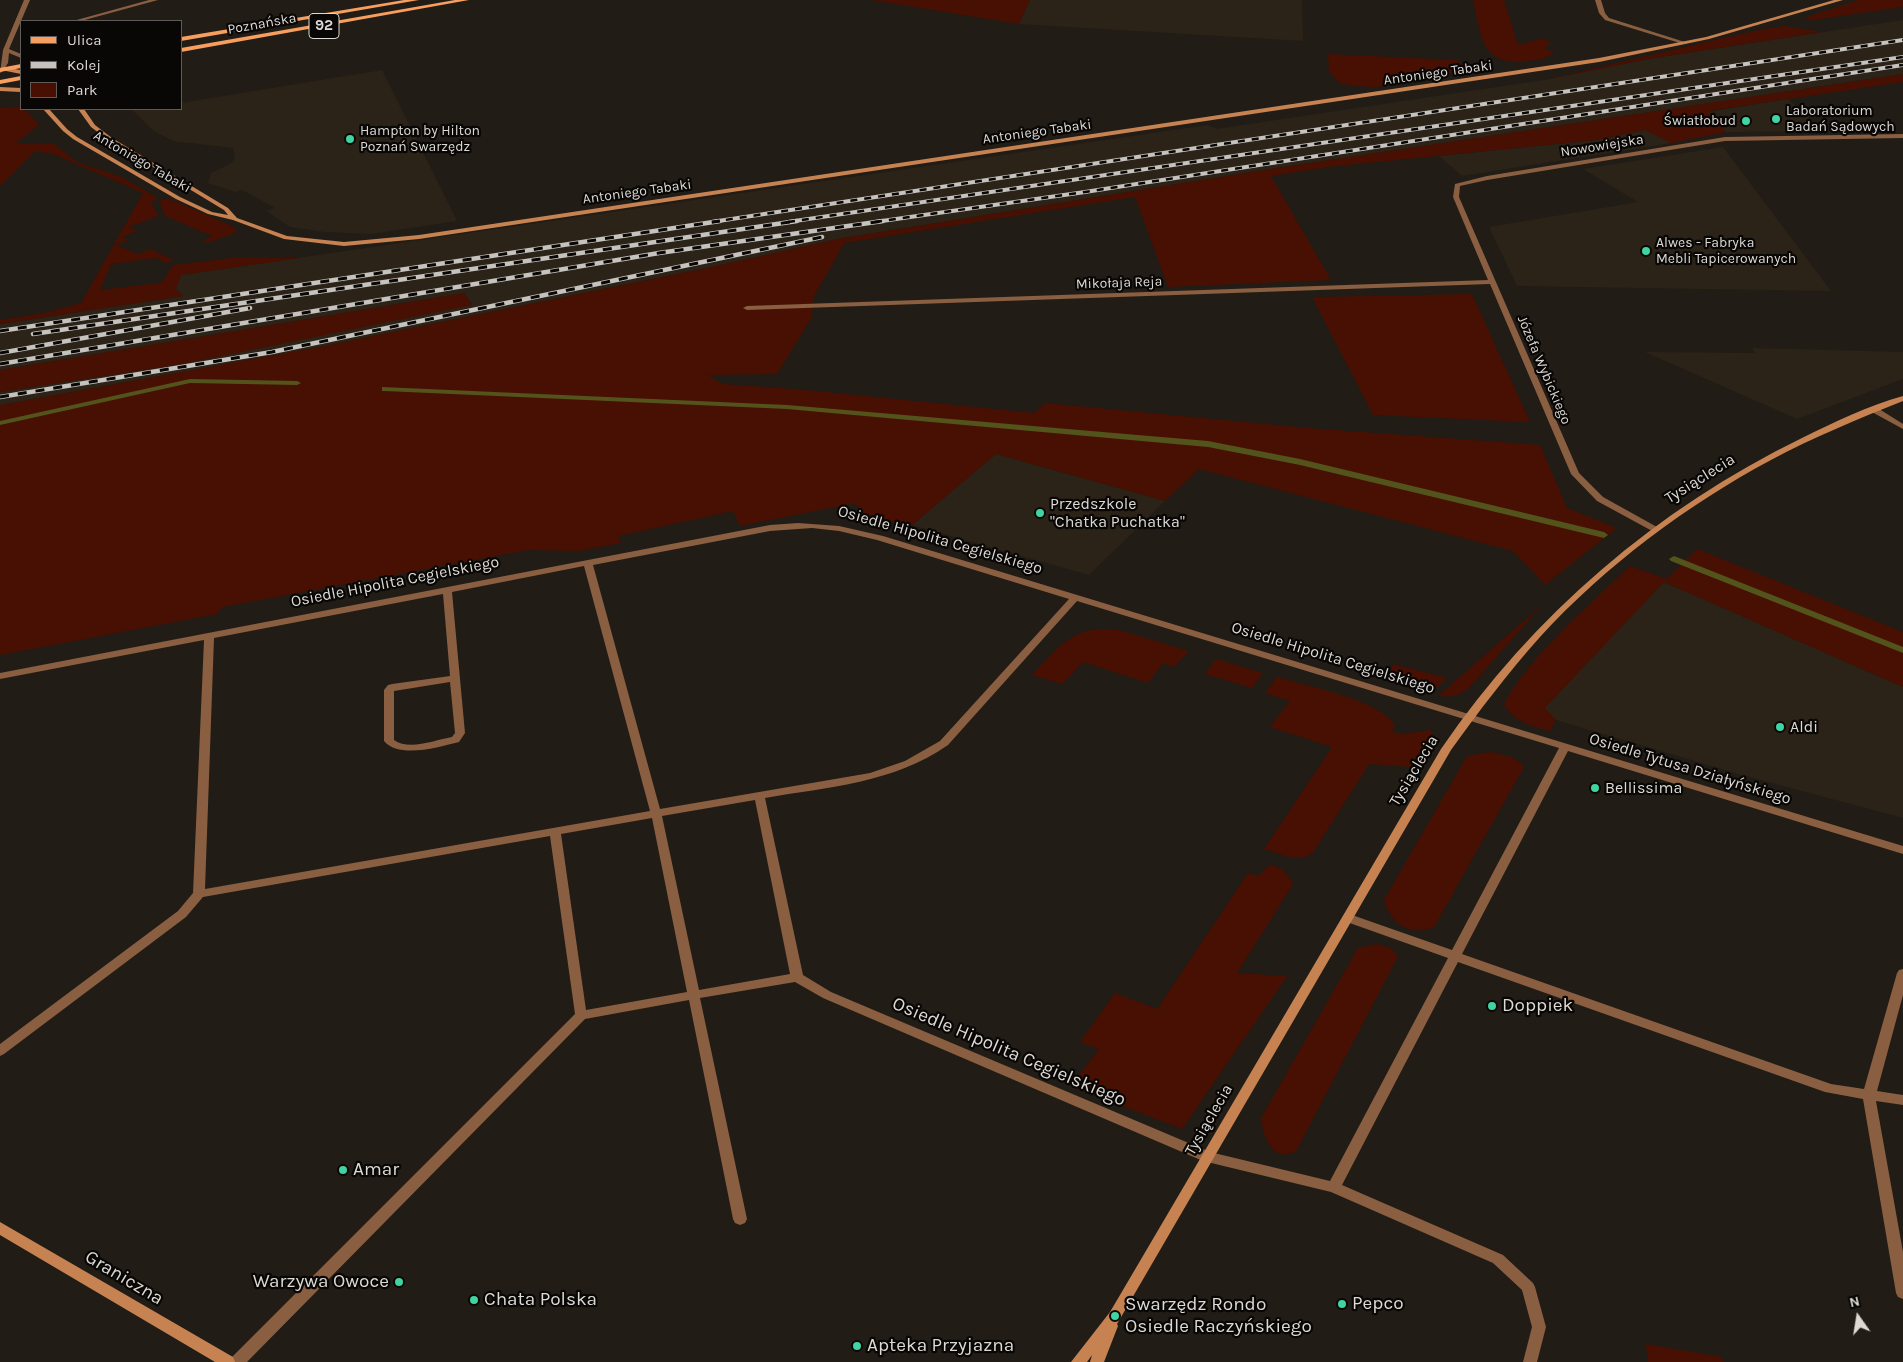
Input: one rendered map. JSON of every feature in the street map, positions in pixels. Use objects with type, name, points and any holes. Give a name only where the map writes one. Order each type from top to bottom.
[{"type":"main road","name":"Poznańska","points":[[182,39],[416,0]]},
{"type":"main road","name":"Poznańska","points":[[182,50],[466,0]]},
{"type":"main road","points":[[1,70],[20,66]]},
{"type":"main road","points":[[0,82],[20,78]]},
{"type":"street","points":[[3,51],[12,38],[27,0]]},
{"type":"street","points":[[80,20],[155,0]]},
{"type":"street","points":[[1598,0],[1602,13],[1607,19],[1685,43]]},
{"type":"street","name":"Antoniego Tabaki","points":[[47,110],[69,134],[166,192],[210,213],[236,218],[279,236],[302,241],[344,244],[402,239],[1607,59],[1685,43],[1840,0]]},
{"type":"street","points":[[12,38],[20,36]]},
{"type":"street","points":[[3,51],[20,56]]},
{"type":"street","points":[[3,51],[6,60],[1,70],[20,72]]},
{"type":"street","points":[[0,88],[20,90]]},
{"type":"street","name":"Antoniego Tabaki","points":[[83,110],[93,126],[110,139],[226,209],[236,218]]},
{"type":"street","name":"Nowowiejska","points":[[1457,185],[1487,178],[1725,139],[1903,136]]},
{"type":"street","name":"Józefa Wybickiego","points":[[1457,185],[1456,197],[1575,474],[1600,499],[1654,529]]},
{"type":"street","name":"Mikołaja Reja","points":[[746,308],[1492,282]]},
{"type":"street","name":"Tysiąclecia","points":[[1078,1362],[1115,1316],[1446,749],[1467,717],[1535,638],[1570,601],[1616,559],[1654,529],[1746,470],[1806,439],[1873,409],[1903,398]]},
{"type":"street","points":[[1873,409],[1903,427]]},
{"type":"street","name":"Osiedle Hipolita Cegielskiego","points":[[0,676],[770,528],[801,524],[838,527],[880,538],[1467,717]]},
{"type":"street","points":[[588,563],[656,813],[692,996],[740,1219]]},
{"type":"street","points":[[447,590],[455,678],[460,734],[454,740],[404,748],[392,745],[389,741],[389,690],[392,687],[455,678]]},
{"type":"street","points":[[198,894],[898,770],[924,757],[944,743],[1074,598]]},
{"type":"street","points":[[0,1051],[182,914],[198,894],[209,636]]},
{"type":"street","name":"Osiedle Tytusa Działyńskiego","points":[[1467,717],[1903,850]]},
{"type":"street","points":[[1334,1187],[1564,748]]},
{"type":"street","points":[[237,1362],[581,1015],[797,977],[759,795]]},
{"type":"street","points":[[556,831],[581,1015]]},
{"type":"street","points":[[1348,918],[1830,1089],[1903,1100]]},
{"type":"street","points":[[1903,973],[1869,1095],[1903,1293]]},
{"type":"street","name":"Osiedle Hipolita Cegielskiego","points":[[797,977],[827,995],[1208,1157],[1334,1187],[1498,1258],[1528,1287],[1539,1326],[1530,1362]]},
{"type":"street","name":"Graniczna","points":[[0,1228],[228,1362]]},
{"type":"street","name":"Tysiąclecia","points":[[1097,1362],[1115,1316]]},
{"type":"shaded area","points":[[1030,0],[1302,0],[1303,41],[1019,24]]},
{"type":"shaded area","points":[[1903,20],[1903,74],[1263,170],[837,239],[721,265],[324,346],[0,405],[0,392],[182,364],[472,304],[464,293],[0,370],[0,324],[183,296],[176,289],[181,275],[1208,125],[1216,129],[1544,80],[1654,58]]},
{"type":"shaded area","points":[[382,70],[457,221],[371,234],[325,232],[290,227],[266,211],[275,208],[242,190],[235,192],[208,183],[211,173],[230,164],[235,159],[233,148],[173,141],[154,131],[132,110],[182,110],[182,103]]},
{"type":"shaded area","points":[[1788,99],[1823,131],[1726,132],[1707,112]]},
{"type":"shaded area","points":[[1645,130],[1671,143],[1462,176],[1439,156],[1596,140]]},
{"type":"shaded area","points":[[1723,147],[1831,291],[1517,286],[1489,227],[1638,202],[1583,169]]},
{"type":"shaded area","points":[[1752,348],[1903,352],[1903,379],[1797,419],[1645,352],[1755,353]]},
{"type":"shaded area","name":"Przedszkole \"Chatka Puchatka\"","points":[[996,454],[1165,501],[1089,575],[912,525]]},
{"type":"shaded area","points":[[1664,582],[1903,687],[1903,818],[1742,775],[1556,720],[1544,708]]},
{"type":"green space","points":[[871,0],[1030,0],[1019,24]]},
{"type":"green space","points":[[1473,0],[1504,0],[1518,45],[1544,38],[1551,44],[1545,46],[1545,49],[1554,52],[1544,58],[1525,61],[1510,61],[1499,58],[1491,53],[1481,36]]},
{"type":"green space","points":[[1858,0],[1903,0],[1903,7],[1813,20],[1804,18]]},
{"type":"green space","points":[[1785,26],[1822,32],[1654,58],[1544,80],[1758,30]]},
{"type":"green space","points":[[1328,54],[1456,60],[1464,65],[1458,66],[1459,71],[1457,73],[1407,78],[1378,87],[1353,86],[1340,83],[1329,72]]},
{"type":"green space","points":[[1903,74],[1903,82],[1708,111],[1726,132],[1671,143],[1645,130],[1596,140],[1328,167],[1271,176],[1331,280],[1168,287],[1135,197],[844,243],[813,298],[812,317],[777,374],[707,375],[723,384],[806,390],[1034,413],[1045,403],[1308,428],[1540,445],[1567,508],[1617,528],[1545,585],[1513,551],[1199,469],[1165,501],[996,454],[912,525],[866,516],[855,503],[740,526],[733,511],[618,536],[621,543],[578,551],[528,550],[222,607],[217,614],[0,655],[0,405],[324,346],[721,265],[837,239],[1263,170]]},
{"type":"green space","points":[[20,106],[20,110],[26,110],[39,125],[16,143],[54,144],[77,162],[121,177],[158,198],[151,202],[158,216],[129,227],[137,231],[122,237],[128,240],[116,245],[138,254],[150,249],[174,260],[166,263],[156,258],[111,264],[100,290],[159,283],[164,280],[173,265],[241,257],[300,258],[181,275],[176,289],[184,296],[0,324],[0,320],[44,313],[81,303],[143,193],[56,155],[35,151],[0,186],[0,108]]},
{"type":"green space","points":[[167,198],[234,227],[236,229],[235,233],[210,242],[200,242],[212,236],[165,216],[159,201]]},
{"type":"green space","points":[[464,293],[472,305],[182,364],[0,392],[0,370]]},
{"type":"green space","points":[[1472,294],[1530,422],[1373,415],[1312,297]]},
{"type":"green space","points":[[1697,549],[1903,632],[1903,687],[1664,582],[1545,708],[1556,720],[1550,731],[1524,722],[1512,715],[1504,704],[1529,668],[1561,632],[1630,566],[1667,579]]},
{"type":"green space","points":[[1542,605],[1469,688],[1455,695],[1438,696]]},
{"type":"green space","points":[[1090,630],[1119,630],[1189,651],[1174,667],[1163,663],[1148,683],[1083,662],[1062,684],[1032,675],[1069,639]]},
{"type":"green space","points":[[1216,659],[1263,673],[1252,688],[1205,674]]},
{"type":"green space","points":[[1393,664],[1447,678],[1431,693],[1387,681]]},
{"type":"green space","points":[[1277,677],[1341,695],[1374,708],[1387,716],[1395,725],[1392,731],[1401,734],[1431,730],[1432,733],[1412,767],[1369,764],[1314,851],[1309,855],[1297,858],[1264,849],[1332,747],[1270,727],[1290,701],[1265,693]]},
{"type":"green space","points":[[1489,752],[1513,758],[1524,767],[1434,927],[1416,930],[1402,926],[1391,915],[1384,900],[1467,756]]},
{"type":"green space","points":[[1269,865],[1283,871],[1293,884],[1237,973],[1287,976],[1182,1129],[1071,1086],[1099,1049],[1080,1042],[1115,993],[1157,1009],[1248,873],[1259,876]]},
{"type":"green space","points":[[1376,944],[1389,947],[1398,956],[1296,1151],[1281,1154],[1275,1151],[1267,1140],[1261,1118],[1358,948]]},
{"type":"green space","points":[[1646,1344],[1722,1357],[1723,1362],[1648,1362]]},
{"type":"waterway","points":[[0,423],[190,381],[297,383]]},
{"type":"waterway","points":[[385,389],[787,407],[1208,444],[1300,462],[1604,535]]},
{"type":"waterway","points":[[1674,559],[1903,650]]},
{"type":"railway","points":[[712,222],[1903,40]]},
{"type":"railway","points":[[788,222],[1903,57]]},
{"type":"railway","points":[[875,222],[1085,192],[1903,65]]},
{"type":"railway","points":[[0,331],[720,221]]},
{"type":"railway","points":[[33,334],[797,221]]},
{"type":"railway","points":[[0,364],[659,253],[883,221]]},
{"type":"railway","points":[[0,397],[272,352],[822,237]]},
{"type":"railway","points":[[0,353],[250,308]]},
{"type":"place","name":"Laboratorium Badań Sądowych","points":[[1776,119]]},
{"type":"place","name":"Światłobud","points":[[1746,121]]},
{"type":"place","name":"Hampton by Hilton Poznań Swarzędz","points":[[350,139]]},
{"type":"place","name":"Alwes - Fabryka Mebli Tapicerowanych","points":[[1646,251]]},
{"type":"place","name":"Przedszkole \"Chatka Puchatka\"","points":[[1040,513]]},
{"type":"place","name":"Aldi","points":[[1780,727]]},
{"type":"place","name":"Bellissima","points":[[1595,788]]},
{"type":"place","name":"Doppiek","points":[[1492,1006]]},
{"type":"place","name":"Amar","points":[[343,1170]]},
{"type":"place","name":"Warzywa Owoce","points":[[399,1282]]},
{"type":"place","name":"Chata Polska","points":[[474,1300]]},
{"type":"place","name":"Pepco","points":[[1342,1304]]},
{"type":"place","name":"Swarzędz Rondo Osiedle Raczyńskiego","points":[[1115,1316]]},
{"type":"place","name":"Apteka Przyjazna","points":[[857,1346]]}]
